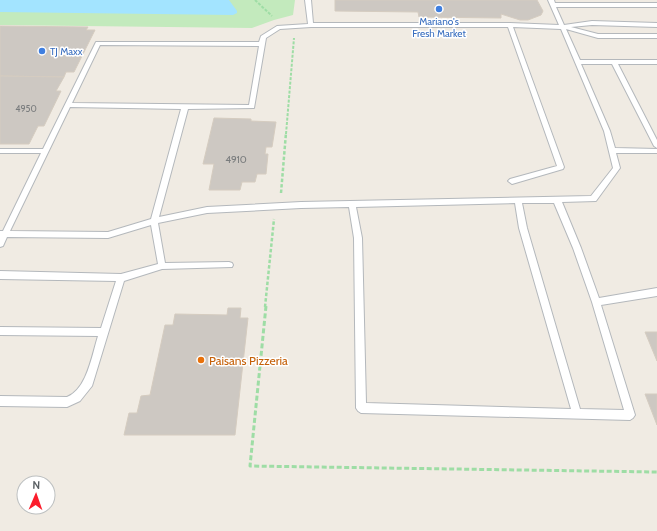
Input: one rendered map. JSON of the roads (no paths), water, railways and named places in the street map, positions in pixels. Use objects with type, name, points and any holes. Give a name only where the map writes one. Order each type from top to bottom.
[{"type":"lane","points":[[308,0],[311,25]]},
{"type":"lane","points":[[2,234],[108,234],[154,221],[207,210],[352,204],[592,199],[617,168],[607,131],[552,2],[657,5]]},
{"type":"lane","points":[[68,105],[252,108],[263,37],[279,27],[311,25],[510,25],[563,27],[592,23],[657,25]]},
{"type":"lane","points":[[510,25],[561,167],[512,181]]},
{"type":"lane","points":[[563,27],[598,36],[657,36]]},
{"type":"lane","points":[[0,244],[2,234],[98,43],[262,44]]},
{"type":"lane","points":[[578,62],[657,62]]},
{"type":"lane","points":[[614,62],[657,146]]},
{"type":"lane","points":[[162,266],[154,221],[185,107]]},
{"type":"lane","points":[[0,150],[45,150]]},
{"type":"lane","points":[[612,150],[657,151]]},
{"type":"lane","points":[[352,204],[358,238],[361,408],[630,415],[596,302],[577,248],[557,200]]},
{"type":"lane","points":[[518,201],[523,228],[576,414]]},
{"type":"lane","points":[[0,275],[121,278],[162,266],[229,265]]},
{"type":"lane","points":[[0,401],[67,402],[77,398],[87,386],[121,278]]},
{"type":"lane","points":[[596,302],[657,292]]},
{"type":"lane","points":[[0,331],[104,332]]},
{"type":"water","points":[[0,0],[229,0],[237,13],[233,15],[0,12]]},
{"type":"place","name":"Mariano's Fresh Market","points":[[439,9]]},
{"type":"place","name":"TJ Maxx","points":[[42,51]]},
{"type":"place","name":"Paisans Pizzeria","points":[[201,360]]}]
